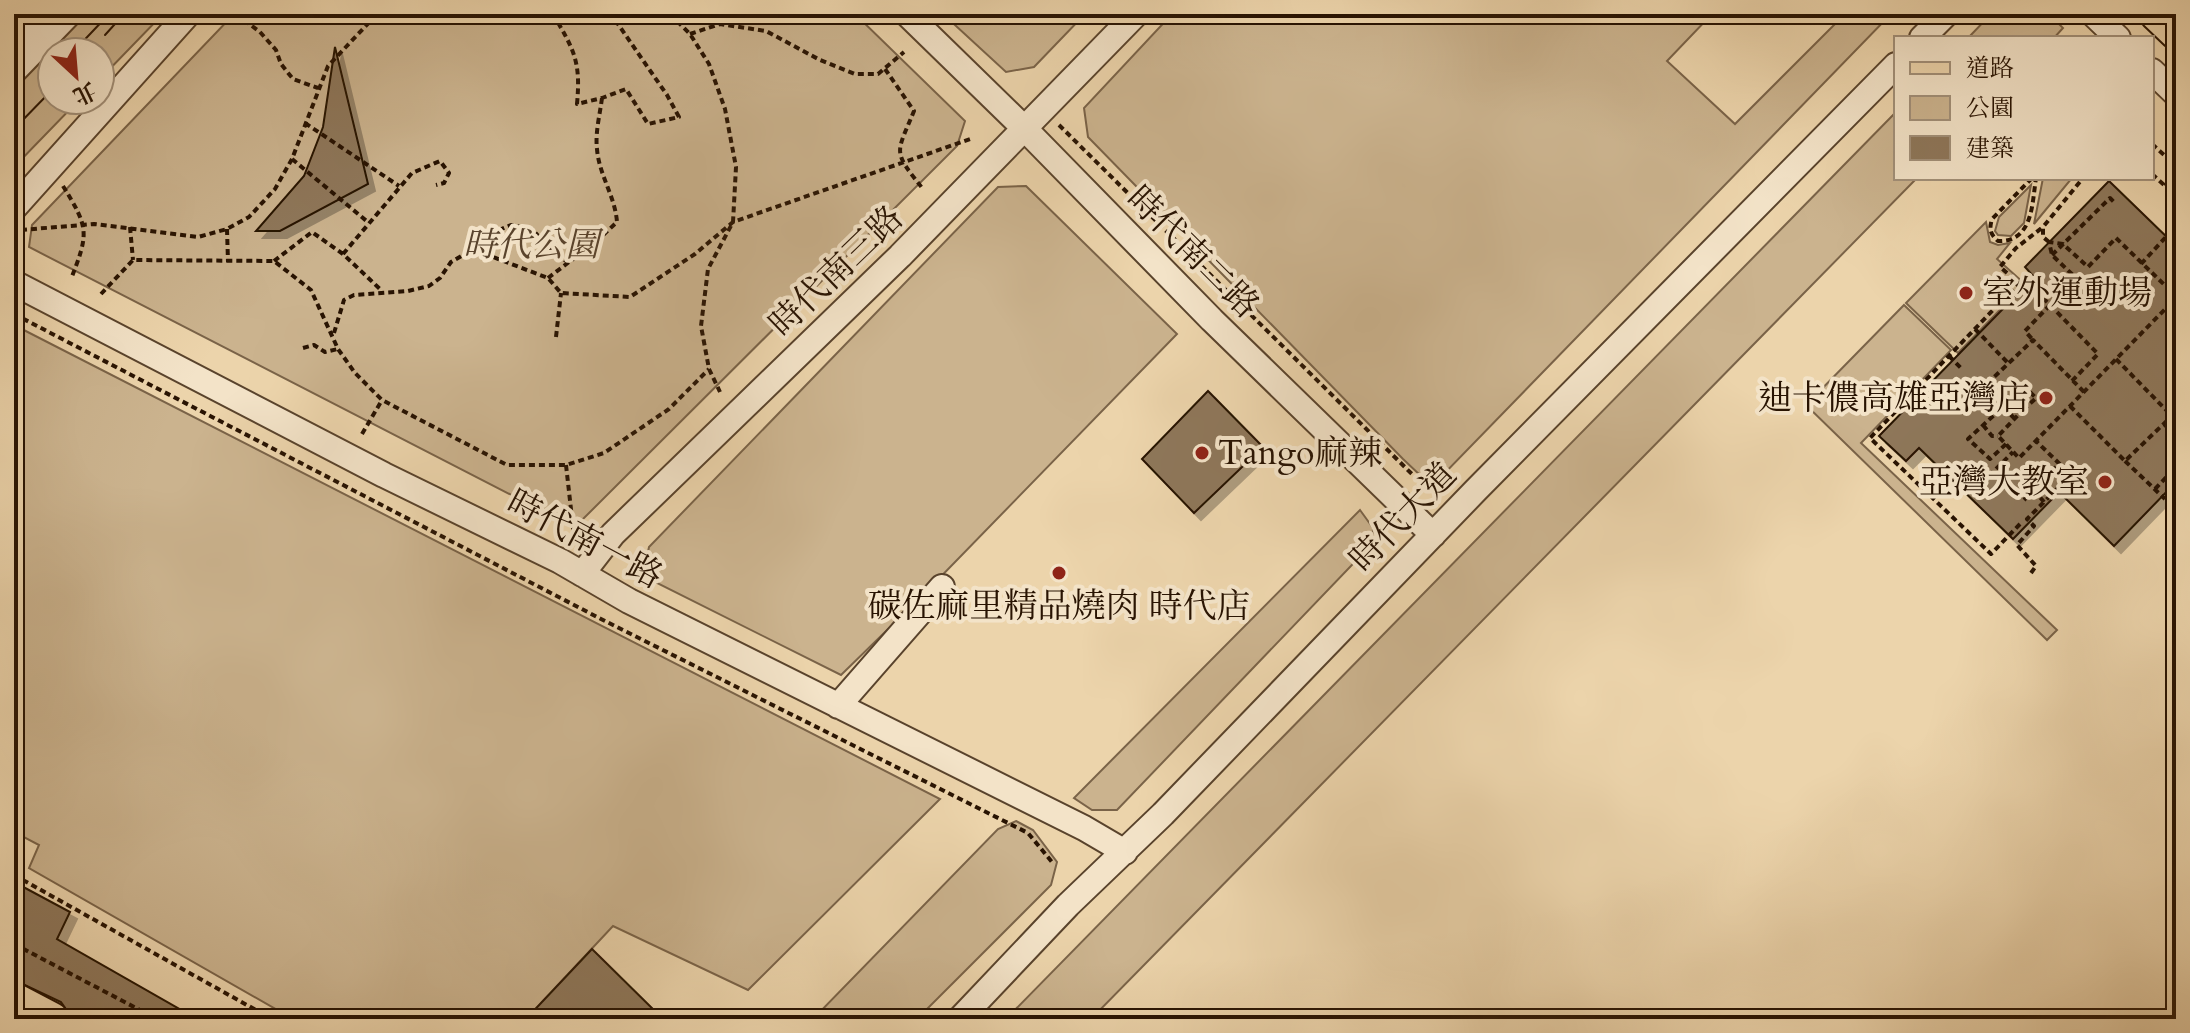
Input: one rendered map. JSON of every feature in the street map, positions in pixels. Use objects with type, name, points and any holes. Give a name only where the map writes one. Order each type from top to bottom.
[{"type":"main road","points":[[2156,14],[2176,33]]},
{"type":"main road","points":[[14,999],[52,1019]]},
{"type":"street","points":[[14,43],[42,14]]},
{"type":"street","points":[[14,71],[69,14]]},
{"type":"street","points":[[14,208],[188,14]]},
{"type":"street","name":"時代南二路","points":[[907,14],[1212,320],[1433,535]]},
{"type":"street","name":"時代南三路","points":[[582,574],[613,534],[889,268],[1136,14]]},
{"type":"street","points":[[1924,36],[1946,14]]},
{"type":"street","points":[[2093,14],[2116,36]]},
{"type":"street","name":"時代大道","points":[[960,1019],[1068,905],[1125,852],[1894,67]]},
{"type":"street","points":[[2154,73],[2176,94]]},
{"type":"street","name":"時代南一路","points":[[14,283],[629,601],[1084,828],[1125,852]]},
{"type":"street","points":[[838,706],[942,587]]},
{"type":"path","points":[[236,14],[260,32],[276,50],[281,64],[293,79],[318,88]]},
{"type":"path","points":[[15,231],[84,225],[130,227],[198,237],[227,229],[249,217],[275,189],[292,159],[328,66],[377,14]]},
{"type":"path","points":[[553,14],[573,48],[580,74],[577,104],[626,89],[648,124],[679,117],[611,14]]},
{"type":"path","points":[[670,14],[690,34],[709,64],[725,109],[736,167],[733,222],[708,269],[701,326],[709,369],[720,392]]},
{"type":"path","points":[[690,34],[720,24],[766,31],[820,60],[855,74],[878,74],[904,52]]},
{"type":"path","points":[[885,69],[914,111],[898,150],[902,163],[923,189]]},
{"type":"path","points":[[548,278],[617,222],[616,204],[596,147],[602,98]]},
{"type":"path","points":[[305,123],[400,187]]},
{"type":"path","points":[[1058,124],[1421,483]]},
{"type":"path","points":[[333,334],[344,300],[354,295],[408,291],[429,286],[440,278],[451,262],[463,255],[480,252],[548,278],[561,293],[630,297],[695,254],[733,222],[973,138]]},
{"type":"path","points":[[2154,146],[2176,166]]},
{"type":"path","points":[[292,159],[369,223]]},
{"type":"path","points":[[343,254],[412,173],[440,161],[449,173],[444,183],[436,185]]},
{"type":"path","points":[[2154,176],[2176,196]]},
{"type":"path","points":[[2165,186],[2176,176]]},
{"type":"path","points":[[2032,180],[1992,219],[1992,236],[1998,241],[2011,239],[2028,224],[2034,180]]},
{"type":"path","points":[[2072,381],[2098,354],[2028,283],[2019,283],[2000,267],[2016,248],[2043,227],[2081,180]]},
{"type":"path","points":[[61,183],[84,225],[85,244],[71,279]]},
{"type":"path","points":[[2052,255],[2110,198],[2116,204]]},
{"type":"path","points":[[480,252],[490,234],[511,225],[532,229],[556,256],[568,262]]},
{"type":"path","points":[[2141,264],[2176,226]]},
{"type":"path","points":[[130,227],[133,260]]},
{"type":"path","points":[[1998,436],[2019,458],[2176,297],[2116,238],[2088,267],[2063,244],[2049,242],[2043,237],[2043,227]]},
{"type":"path","points":[[227,229],[228,262]]},
{"type":"path","points":[[101,294],[133,260],[274,261],[312,232],[343,254],[382,291]]},
{"type":"path","points":[[2049,242],[2052,255],[2077,279],[2025,331],[2084,392]]},
{"type":"path","points":[[274,261],[311,290],[338,349],[355,373],[382,400],[507,465],[566,465],[604,453],[669,409],[709,369]]},
{"type":"path","points":[[2019,283],[1870,438],[1991,554],[2020,524]]},
{"type":"path","points":[[556,337],[561,293]]},
{"type":"path","points":[[14,314],[601,619],[1028,833],[1052,862]]},
{"type":"path","points":[[1975,329],[2008,363]]},
{"type":"path","points":[[2021,412],[1991,380],[2033,340]]},
{"type":"path","points":[[303,348],[314,345],[325,352],[338,349]]},
{"type":"path","points":[[1949,356],[1962,369]]},
{"type":"path","points":[[2116,359],[2174,414],[2125,461]]},
{"type":"path","points":[[1983,425],[1992,436],[1998,436],[2036,398],[2030,392],[2016,406]]},
{"type":"path","points":[[362,434],[382,400]]},
{"type":"path","points":[[2070,406],[2165,499]]},
{"type":"path","points":[[2006,444],[1990,459],[1968,439],[2003,407],[2015,419]]},
{"type":"path","points":[[2164,424],[2176,436]]},
{"type":"path","points":[[2031,573],[2036,566],[2017,545],[2034,526],[2027,519],[2071,475],[2036,441]]},
{"type":"path","points":[[1989,476],[2013,452]]},
{"type":"path","points":[[2024,500],[2059,464]]},
{"type":"path","points":[[566,465],[574,536]]},
{"type":"path","points":[[2155,489],[2176,467]]},
{"type":"path","points":[[2034,490],[2044,502]]},
{"type":"path","points":[[14,875],[272,1019]]},
{"type":"path","points":[[14,944],[157,1019]]},
{"type":"green space","points":[[80,14],[163,14],[116,62],[116,36],[59,36]]},
{"type":"green space","name":"時代公園","points":[[234,14],[855,14],[965,121],[957,146],[582,520],[562,521],[29,247],[32,225]]},
{"type":"green space","points":[[943,14],[1085,14],[1034,67],[1006,72]]},
{"type":"green space","points":[[1172,14],[1712,14],[1667,61],[1735,124],[1845,14],[1891,14],[1439,479],[1422,477],[1403,459],[1088,137],[1084,108]]},
{"type":"green space","points":[[1991,14],[2049,14],[2063,28],[2056,36],[1970,36]]},
{"type":"green space","points":[[36,59],[36,116],[63,116],[14,167],[14,82]]},
{"type":"green space","points":[[1894,114],[1894,180],[1915,180],[1091,1019],[1006,1019]]},
{"type":"green space","points":[[2043,180],[2070,180],[2034,224]]},
{"type":"green space","points":[[2031,185],[2024,223],[2011,236],[1998,235],[1995,231],[1999,217]]},
{"type":"green space","points":[[1026,186],[1177,334],[921,597],[841,675],[643,576],[649,547],[998,187]]},
{"type":"green space","name":"室外運動場","points":[[1986,222],[1990,242],[1998,245],[2010,243],[1997,259],[2025,284],[1958,353],[1906,303]]},
{"type":"green space","points":[[1904,305],[1951,350],[1861,443],[2057,630],[2047,640],[1806,405]]},
{"type":"green space","points":[[14,325],[940,799],[748,990],[613,926],[526,1019],[293,1019],[29,868],[39,845],[14,832],[14,732],[19,726],[14,723]]},
{"type":"green space","points":[[1360,510],[1373,528],[1372,544],[1117,810],[1092,810],[1074,798]]},
{"type":"green space","points":[[1016,821],[1033,830],[1057,862],[1051,885],[917,1019],[813,1019],[998,829]]},
{"type":"building","points":[[335,47],[368,184],[280,231],[256,231],[304,176],[323,127]]},
{"type":"building","name":"迪卡儂高雄亞灣店","points":[[2109,181],[2176,246],[2176,482],[2114,546],[2059,492],[2013,539],[1919,448],[1906,461],[1879,436],[2034,277],[2025,267]]},
{"type":"building","name":"Tango麻辣","points":[[1208,391],[1263,447],[1194,513],[1142,459]]},
{"type":"building","points":[[14,882],[70,912],[57,939],[197,1019],[78,1019],[70,1015],[61,1002],[14,980]]},
{"type":"building","points":[[592,949],[663,1019],[526,1019]]},
{"type":"tram line","points":[[88,36],[109,14]]},
{"type":"tram line","points":[[105,35],[124,14]]},
{"type":"tram line","points":[[14,129],[36,106]]},
{"type":"place","name":"室外運動場","points":[[1966,293]]},
{"type":"place","name":"迪卡儂高雄亞灣店","points":[[2046,398]]},
{"type":"place","name":"Tango麻辣","points":[[1202,453]]},
{"type":"place","name":"亞灣大教室","points":[[2105,482]]},
{"type":"place","name":"碳佐麻里精品燒肉 時代店","points":[[1059,573]]}]
